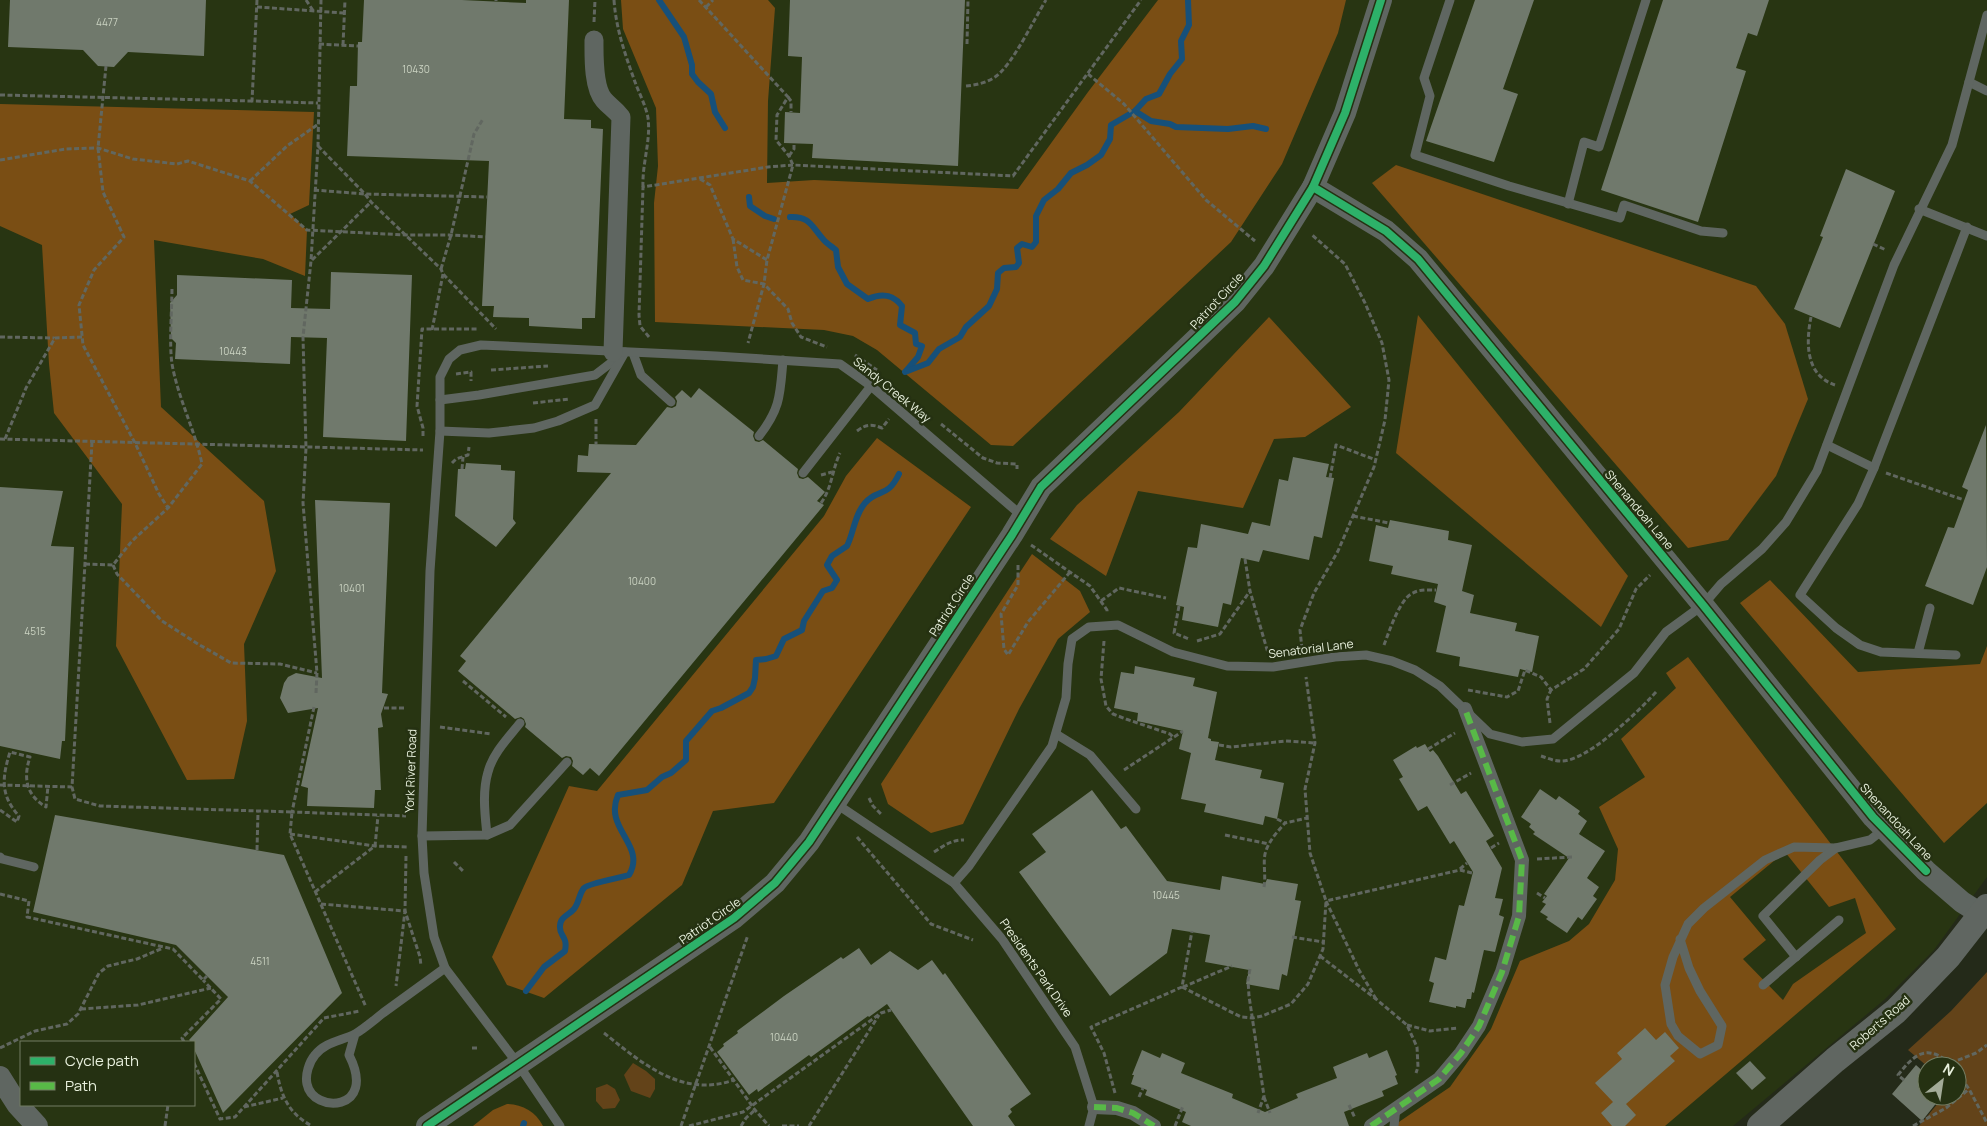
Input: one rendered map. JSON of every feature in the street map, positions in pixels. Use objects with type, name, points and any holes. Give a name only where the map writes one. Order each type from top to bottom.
[{"type":"main road","name":"Roberts Road","points":[[1760,1126],[1835,1060],[1896,1011],[1948,957],[1984,910]]},
{"type":"street","name":"Patriot Circle","points":[[427,1126],[734,918],[775,883],[810,842],[1012,535],[1041,487],[1235,302],[1264,266],[1313,187],[1345,113],[1381,0]]},
{"type":"street","points":[[594,40],[598,91],[604,100],[614,107],[621,118],[621,348]]},
{"type":"street","name":"Shenandoah Lane","points":[[1313,187],[1386,231],[1418,259],[1703,605],[1884,829],[1926,871],[1962,902],[1984,910]]},
{"type":"street","points":[[1371,1126],[1439,1079],[1460,1053],[1479,1026],[1502,972],[1519,916],[1522,860],[1465,709]]},
{"type":"street","points":[[0,1077],[17,1104],[36,1126]]},
{"type":"street","points":[[1094,1107],[1117,1108],[1133,1114],[1154,1126]]},
{"type":"lane","points":[[1450,0],[1424,78],[1430,96],[1415,155],[1509,186],[1620,218],[1624,205],[1701,231],[1723,233]]},
{"type":"lane","points":[[1568,204],[1584,142],[1599,147],[1646,0]]},
{"type":"lane","name":"Senatorial Lane","points":[[954,883],[969,866],[1052,746],[1066,698],[1072,639],[1089,627],[1118,625],[1172,652],[1227,666],[1273,667],[1366,655],[1378,658],[1415,670],[1440,686],[1490,734],[1522,742],[1553,740],[1634,673],[1666,632],[1703,605],[1721,584],[1762,549],[1786,522],[1817,471],[1894,265],[1919,209],[1952,145],[1987,14]]},
{"type":"lane","points":[[1969,82],[1987,90]]},
{"type":"lane","points":[[1919,209],[1987,236]]},
{"type":"lane","points":[[1956,655],[1880,652],[1860,646],[1836,628],[1800,595],[1858,504],[1874,468],[1967,227]]},
{"type":"lane","name":"Sandy Creek Way","points":[[440,377],[449,359],[460,350],[481,345],[621,348],[840,364],[872,386],[1022,516]]},
{"type":"lane","points":[[440,400],[595,375],[621,348]]},
{"type":"lane","points":[[621,348],[641,375],[671,402]]},
{"type":"lane","points":[[440,431],[489,433],[534,428],[558,421],[595,405],[621,348]]},
{"type":"lane","points":[[759,436],[777,408],[783,360]]},
{"type":"lane","name":"York River Road","points":[[440,377],[440,431],[430,572],[422,836],[424,873],[434,937],[445,968],[518,1064],[560,1126]]},
{"type":"lane","points":[[803,473],[872,386]]},
{"type":"lane","points":[[1827,445],[1874,468]]},
{"type":"lane","points":[[1918,653],[1930,608]]},
{"type":"lane","points":[[487,835],[484,804],[488,772],[501,746],[520,723]]},
{"type":"lane","points":[[1056,734],[1090,755],[1136,809]]},
{"type":"lane","points":[[422,836],[487,835],[510,825],[567,762]]},
{"type":"lane","name":"Presidents Park Drive","points":[[835,803],[954,883],[1002,939],[1076,1047],[1094,1107]]},
{"type":"lane","points":[[1680,939],[1689,968],[1700,991],[1722,1026],[1718,1045],[1700,1054],[1678,1036],[1671,1024],[1665,985],[1673,957],[1680,939],[1688,924],[1704,908],[1765,860],[1794,847],[1836,848],[1870,840],[1884,829]]},
{"type":"lane","points":[[1796,957],[1764,916],[1820,860],[1836,848]]},
{"type":"lane","points":[[0,857],[2,860],[34,867]]},
{"type":"lane","points":[[1763,985],[1839,920]]},
{"type":"lane","points":[[355,1034],[349,1055],[356,1071],[357,1086],[353,1094],[345,1100],[337,1103],[322,1102],[310,1092],[307,1084],[309,1065],[315,1054],[331,1042],[355,1034],[445,968]]},
{"type":"lane","points":[[1089,1126],[1094,1107]]},
{"type":"lane","points":[[1394,1126],[1396,1108]]},
{"type":"path","points":[[252,100],[257,0]]},
{"type":"path","points":[[306,0],[314,12]]},
{"type":"path","points":[[316,693],[317,673],[303,502],[306,448],[303,337],[311,261],[318,146],[321,0]]},
{"type":"path","points":[[343,45],[345,0]]},
{"type":"path","points":[[614,0],[621,45],[648,116],[648,146],[642,175],[638,315],[640,326],[647,337],[652,339]]},
{"type":"path","points":[[699,0],[788,97],[791,101],[791,112]]},
{"type":"path","points":[[706,7],[714,0]]},
{"type":"path","points":[[966,44],[968,0]]},
{"type":"path","points":[[966,86],[981,84],[996,77],[1006,68],[1046,0]]},
{"type":"path","points":[[643,186],[793,165],[1013,176],[1142,0]]},
{"type":"path","points":[[257,7],[344,13]]},
{"type":"path","points":[[320,44],[358,46]]},
{"type":"path","points":[[106,66],[98,148],[103,192],[124,237],[94,270],[79,305],[83,345],[135,443],[159,494],[168,508]]},
{"type":"path","points":[[1088,74],[1135,116],[1206,200],[1254,240]]},
{"type":"path","points":[[0,95],[252,100],[318,104]]},
{"type":"path","points":[[748,343],[764,284],[767,260],[793,165],[789,156],[776,140],[777,115],[788,97]]},
{"type":"path","points":[[441,269],[451,235],[474,134],[483,119]]},
{"type":"path","points":[[250,181],[287,146],[317,124]]},
{"type":"path","points":[[789,156],[794,149],[794,143]]},
{"type":"path","points":[[318,146],[366,194],[371,202],[441,269],[443,274],[496,329]]},
{"type":"path","points":[[0,160],[66,149],[98,148],[133,159],[177,164],[188,161],[250,181],[307,230],[406,236],[451,235],[486,238]]},
{"type":"path","points":[[699,178],[710,185],[733,239],[738,267],[743,280],[764,284],[788,309],[792,323],[801,336],[835,349]]},
{"type":"path","points":[[314,190],[460,198],[488,197]]},
{"type":"path","points":[[311,261],[371,202]]},
{"type":"path","points":[[1311,234],[1345,264],[1365,303],[1382,343],[1389,380],[1385,420],[1376,460],[1338,551],[1314,593],[1300,630],[1315,743],[1305,789],[1310,853],[1326,901],[1359,970],[1376,999]]},
{"type":"path","points":[[733,239],[767,260]]},
{"type":"path","points":[[1873,244],[1889,251]]},
{"type":"path","points":[[432,330],[443,274]]},
{"type":"path","points":[[113,565],[132,541],[168,508],[202,464],[198,445],[177,386],[172,363],[172,287]]},
{"type":"path","points":[[1811,316],[1807,344],[1810,360],[1816,373],[1825,382],[1838,386]]},
{"type":"path","points":[[55,338],[26,388],[2,439],[423,450],[422,428],[417,406],[422,329],[505,330]]},
{"type":"path","points":[[0,337],[82,337]]},
{"type":"path","points":[[621,348],[647,337]]},
{"type":"path","points":[[739,343],[758,344]]},
{"type":"path","points":[[808,346],[827,347]]},
{"type":"path","points":[[852,354],[860,357],[880,372]]},
{"type":"path","points":[[491,370],[557,365]]},
{"type":"path","points":[[851,435],[866,425],[876,425],[882,428],[898,409]]},
{"type":"path","points":[[940,423],[982,458],[997,463],[1017,464],[1018,469]]},
{"type":"path","points":[[92,442],[72,787],[74,799],[100,806],[406,816]]},
{"type":"path","points":[[1330,478],[1336,445],[1376,460]]},
{"type":"path","points":[[821,503],[828,494],[832,472],[842,448]]},
{"type":"path","points":[[462,470],[463,457]]},
{"type":"path","points":[[1874,468],[1964,500]]},
{"type":"path","points":[[1353,516],[1389,523]]},
{"type":"path","points":[[1031,544],[1090,586],[1107,610],[1108,626],[1102,647],[1101,679],[1106,706],[1113,714],[1170,734],[1173,737]]},
{"type":"path","points":[[1245,559],[1250,590],[1273,667]]},
{"type":"path","points":[[1018,562],[1018,586],[1001,614],[1004,649],[1008,655],[1028,622],[1070,572]]},
{"type":"path","points":[[85,564],[113,565]]},
{"type":"path","points":[[113,565],[117,574],[162,621],[231,663],[280,664],[317,673]]},
{"type":"path","points":[[1550,725],[1547,698],[1551,690],[1584,669],[1619,629],[1636,589],[1650,575]]},
{"type":"path","points":[[1101,601],[1119,588],[1166,598]]},
{"type":"path","points":[[1179,606],[1174,633],[1198,642],[1220,634],[1250,590]]},
{"type":"path","points":[[1378,658],[1404,600],[1411,593],[1423,590],[1436,590]]},
{"type":"path","points":[[1465,709],[1466,690],[1508,697],[1518,691],[1525,670],[1541,677],[1551,690]]},
{"type":"path","points":[[463,681],[506,717]]},
{"type":"path","points":[[314,707],[292,812],[290,834],[366,1008]]},
{"type":"path","points":[[384,708],[404,708]]},
{"type":"path","points":[[1428,749],[1471,724]]},
{"type":"path","points":[[437,727],[491,734]]},
{"type":"path","points":[[1124,770],[1183,731]]},
{"type":"path","points":[[1219,745],[1231,747],[1286,741],[1315,743]]},
{"type":"path","points":[[0,810],[17,822],[19,816],[6,796],[2,785],[10,752],[30,757],[25,777],[32,796],[46,807],[48,786]]},
{"type":"path","points":[[1450,785],[1486,764]]},
{"type":"path","points":[[2,785],[72,787]]},
{"type":"path","points":[[869,798],[873,806],[884,816]]},
{"type":"path","points":[[257,850],[258,812]]},
{"type":"path","points":[[315,892],[375,846],[378,816]]},
{"type":"path","points":[[1277,819],[1285,823],[1307,818]]},
{"type":"path","points":[[1264,887],[1266,872],[1265,856],[1269,844],[1285,823]]},
{"type":"path","points":[[852,831],[931,924],[973,940]]},
{"type":"path","points":[[290,834],[375,846],[407,846],[405,911],[396,987],[403,982]]},
{"type":"path","points":[[1225,836],[1269,844]]},
{"type":"path","points":[[931,848],[935,852],[946,843],[954,840],[964,840]]},
{"type":"path","points":[[1522,860],[1572,857]]},
{"type":"path","points":[[454,862],[463,871]]},
{"type":"path","points":[[1460,870],[1467,864]]},
{"type":"path","points":[[1326,901],[1460,870],[1472,873]]},
{"type":"path","points":[[0,894],[29,901],[27,916],[173,949],[221,999],[183,1041]]},
{"type":"path","points":[[1182,987],[1241,1017],[1254,1018],[1291,1004],[1308,984],[1320,956],[1326,901]]},
{"type":"path","points":[[321,904],[405,911]]},
{"type":"path","points":[[405,911],[421,962],[417,972]]},
{"type":"path","points":[[1182,987],[1192,931]]},
{"type":"path","points":[[680,1126],[749,932]]},
{"type":"path","points":[[1292,937],[1323,942]]},
{"type":"path","points":[[0,1048],[35,1031],[67,1024],[78,1014],[99,973],[108,966],[137,959],[164,948]]},
{"type":"path","points":[[1320,956],[1376,999],[1406,1025],[1417,1046],[1418,1067],[1409,1100]]},
{"type":"path","points":[[1117,1108],[1115,1091],[1104,1052],[1091,1027],[1232,966]]},
{"type":"path","points":[[1250,969],[1248,980],[1264,1096],[1270,1113]]},
{"type":"path","points":[[203,980],[207,976]]},
{"type":"path","points":[[81,1009],[138,1005],[212,988]]},
{"type":"path","points":[[195,1064],[220,1119],[235,1118],[324,1018],[361,1011],[374,1002]]},
{"type":"path","points":[[689,1126],[743,1112],[881,1013],[891,1010]]},
{"type":"path","points":[[809,1126],[881,1013]]},
{"type":"path","points":[[1406,1025],[1430,1031],[1479,1026]]},
{"type":"path","points":[[603,1032],[626,1051],[663,1074],[695,1086],[718,1086],[734,1080]]},
{"type":"path","points":[[292,1043],[297,1048]]},
{"type":"path","points":[[1967,1058],[1987,1045]]},
{"type":"path","points":[[710,1046],[752,1106],[769,1126]]},
{"type":"path","points":[[472,1048],[478,1048]]},
{"type":"path","points":[[1904,1080],[1898,1075],[1911,1058],[1920,1054],[1937,1054],[1940,1056]]},
{"type":"path","points":[[277,1071],[283,1098],[302,1121],[312,1126]]},
{"type":"path","points":[[1967,1086],[1987,1124]]},
{"type":"path","points":[[1913,1126],[1946,1108],[1969,1089]]},
{"type":"path","points":[[1258,1113],[1264,1096]]},
{"type":"path","points":[[244,1108],[283,1098]]},
{"type":"path","points":[[1349,1105],[1359,1126]]},
{"type":"path","points":[[165,1126],[168,1106]]},
{"type":"path","points":[[1175,1126],[1183,1106]]},
{"type":"path","points":[[740,1126],[755,1110]]},
{"type":"path","points":[[782,1126],[799,1126]]},
{"type":"shaded area","points":[[0,0],[1987,0],[1987,877],[1934,950],[1884,1000],[1733,1126],[0,1126]]},
{"type":"shaded area","points":[[621,0],[768,0],[775,8],[768,101],[767,183],[814,180],[1018,189],[1158,0],[1346,0],[1338,33],[1282,164],[1231,242],[1013,446],[991,445],[877,350],[853,336],[824,330],[655,322],[654,203],[658,166],[656,108],[623,29]]},
{"type":"shaded area","points":[[0,104],[314,112],[309,205],[290,214],[307,230],[305,276],[263,259],[154,240],[161,407],[264,501],[276,571],[244,644],[247,721],[234,779],[187,780],[116,646],[122,504],[54,413],[42,245],[0,226]]},
{"type":"shaded area","points":[[1396,165],[1756,286],[1785,324],[1808,399],[1776,476],[1728,540],[1688,548],[1372,183]]},
{"type":"shaded area","points":[[1418,315],[1628,576],[1601,627],[1396,453]]},
{"type":"shaded area","points":[[1269,317],[1351,407],[1305,437],[1274,439],[1243,508],[1138,491],[1106,576],[1050,539],[1077,505],[1179,412]]},
{"type":"shaded area","points":[[877,438],[971,507],[774,803],[713,811],[682,885],[544,998],[507,985],[492,957],[569,786],[597,791],[824,516],[846,476]]},
{"type":"shaded area","points":[[1032,554],[1080,591],[1090,612],[1058,639],[1019,709],[963,824],[931,833],[888,804],[881,784]]},
{"type":"shaded area","points":[[1770,580],[1858,672],[1980,664],[1987,646],[1987,803],[1944,843],[1740,603]]},
{"type":"shaded area","points":[[1688,657],[1896,929],[1665,1126],[1393,1126],[1450,1087],[1491,1029],[1520,961],[1569,941],[1589,924],[1615,880],[1618,849],[1599,807],[1645,777],[1621,739],[1676,688],[1666,673]],"holes":[[[1785,852],[1829,907],[1855,898],[1866,933],[1793,984],[1783,1000],[1743,959],[1766,940],[1730,897]]]},
{"type":"shaded area","points":[[1987,972],[1987,1126],[1919,1126],[1936,1106],[1967,1106],[1967,1056],[1917,1056],[1917,1058],[1908,1050],[1951,1011]]},
{"type":"shaded area","points":[[633,1063],[655,1079],[655,1089],[650,1098],[631,1091],[624,1075]]},
{"type":"shaded area","points":[[607,1084],[615,1089],[620,1100],[615,1108],[603,1109],[596,1101],[596,1088]]},
{"type":"shaded area","points":[[507,1104],[518,1105],[528,1110],[537,1117],[543,1126],[473,1126],[493,1110]]},
{"type":"building","points":[[10,0],[206,0],[204,56],[128,52],[114,67],[98,66],[83,50],[8,47]]},
{"type":"building","points":[[364,0],[462,0],[526,3],[526,0],[569,0],[564,119],[591,120],[591,128],[603,129],[595,318],[582,318],[582,329],[529,326],[529,318],[493,317],[494,306],[482,306],[489,161],[347,156],[350,86],[357,86],[358,42],[362,42]]},
{"type":"building","points":[[790,0],[965,0],[958,166],[812,158],[813,144],[784,143],[785,112],[800,113],[802,57],[788,56]]},
{"type":"building","points":[[1475,0],[1534,0],[1503,89],[1518,94],[1494,162],[1426,141]]},
{"type":"building","points":[[1663,0],[1769,0],[1757,36],[1748,33],[1736,68],[1746,71],[1698,222],[1601,190]]},
{"type":"building","points":[[1846,169],[1895,191],[1840,328],[1794,309],[1823,237],[1820,236]]},
{"type":"building","points":[[331,272],[412,275],[406,441],[323,437],[327,338],[291,337],[290,364],[175,359],[176,343],[171,338],[170,303],[177,295],[177,275],[292,280],[291,308],[330,309]]},
{"type":"building","points":[[699,388],[754,432],[755,441],[763,440],[798,469],[799,478],[808,477],[825,492],[817,501],[824,505],[599,776],[590,768],[583,775],[572,766],[573,761],[571,757],[566,756],[562,758],[525,727],[524,719],[521,717],[515,719],[458,671],[466,661],[460,656],[611,473],[577,472],[578,455],[588,456],[589,444],[636,445],[667,407],[672,408],[676,406],[677,401],[675,397],[682,390],[691,398]]},
{"type":"building","points":[[1986,425],[1987,567],[1973,605],[1925,586],[1948,527],[1954,528],[1968,490],[1962,487]]},
{"type":"building","points":[[1293,457],[1329,464],[1326,477],[1334,478],[1322,538],[1314,536],[1309,560],[1263,550],[1259,562],[1241,558],[1231,605],[1223,603],[1218,627],[1182,620],[1184,607],[1176,605],[1188,547],[1197,548],[1201,524],[1248,534],[1252,522],[1270,526],[1279,479],[1288,481]]},
{"type":"building","points":[[466,463],[501,465],[501,470],[515,471],[513,519],[516,523],[496,547],[455,516],[458,469],[465,469]]},
{"type":"building","points":[[0,487],[63,491],[51,546],[74,547],[65,741],[62,741],[60,759],[0,746]]},
{"type":"building","points":[[315,500],[390,503],[382,693],[388,694],[381,714],[383,727],[378,728],[381,790],[375,790],[374,808],[307,806],[308,788],[301,786],[318,708],[288,713],[280,698],[284,683],[288,677],[296,673],[322,678]]},
{"type":"building","points":[[1390,520],[1449,531],[1448,540],[1472,545],[1462,591],[1474,595],[1470,613],[1517,623],[1515,631],[1539,636],[1532,672],[1520,669],[1518,677],[1459,666],[1460,657],[1436,652],[1446,606],[1434,602],[1438,584],[1391,574],[1393,566],[1369,561],[1376,525],[1388,528]]},
{"type":"building","points":[[1135,666],[1195,678],[1193,686],[1217,692],[1208,738],[1211,741],[1219,742],[1215,760],[1262,770],[1260,778],[1284,783],[1277,819],[1265,816],[1263,825],[1204,812],[1206,804],[1181,799],[1191,753],[1179,749],[1183,731],[1137,721],[1138,713],[1114,708],[1121,672],[1134,674]]},
{"type":"building","points":[[1425,744],[1430,752],[1433,750],[1438,756],[1461,794],[1466,791],[1494,836],[1486,841],[1502,868],[1495,898],[1503,899],[1499,915],[1504,917],[1495,952],[1484,950],[1474,993],[1472,992],[1471,999],[1467,999],[1465,1008],[1429,1002],[1434,983],[1429,981],[1435,957],[1446,960],[1459,905],[1464,906],[1473,872],[1454,841],[1450,844],[1427,806],[1418,811],[1399,779],[1403,777],[1393,760],[1416,746],[1417,748]]},
{"type":"building","points":[[1540,789],[1556,800],[1559,796],[1580,811],[1578,814],[1587,821],[1579,834],[1605,851],[1587,878],[1599,887],[1593,896],[1597,899],[1582,920],[1578,917],[1567,933],[1546,919],[1548,917],[1540,912],[1546,904],[1542,902],[1547,896],[1544,894],[1569,858],[1533,834],[1535,832],[1529,827],[1531,824],[1521,817]]},
{"type":"building","points":[[1092,790],[1121,829],[1126,826],[1167,881],[1220,890],[1222,876],[1265,884],[1267,879],[1298,884],[1295,900],[1301,901],[1287,976],[1282,974],[1279,990],[1246,984],[1249,970],[1205,962],[1210,935],[1172,929],[1167,953],[1110,996],[1019,872],[1046,852],[1032,834]]},
{"type":"building","points":[[55,815],[284,855],[342,993],[223,1113],[195,1051],[195,1041],[189,1040],[228,997],[176,945],[33,912]]},
{"type":"building","points":[[859,948],[871,965],[890,951],[918,970],[932,960],[943,975],[945,973],[1031,1094],[1010,1109],[1012,1112],[1008,1116],[1015,1126],[973,1126],[887,1004],[811,1057],[809,1055],[758,1092],[757,1089],[749,1095],[717,1052],[724,1046],[723,1044],[738,1033],[737,1031],[784,996],[841,957],[843,959]]},
{"type":"building","points":[[1645,1028],[1656,1040],[1665,1032],[1679,1048],[1670,1056],[1675,1061],[1626,1104],[1636,1115],[1625,1126],[1612,1126],[1601,1113],[1613,1102],[1595,1083],[1622,1059],[1617,1053]]},
{"type":"building","points":[[1142,1050],[1160,1058],[1162,1053],[1185,1063],[1181,1073],[1233,1094],[1232,1098],[1265,1112],[1298,1098],[1296,1094],[1337,1078],[1333,1067],[1367,1053],[1369,1058],[1387,1050],[1397,1075],[1395,1076],[1398,1084],[1382,1091],[1384,1096],[1344,1112],[1349,1126],[1191,1126],[1182,1122],[1186,1112],[1145,1095],[1147,1090],[1131,1084],[1134,1075],[1132,1075]]},
{"type":"building","points":[[1750,1061],[1766,1078],[1752,1090],[1736,1073]]},
{"type":"building","points":[[1916,1065],[1917,1106],[1934,1106],[1922,1121],[1892,1094]]},
{"type":"waterway","points":[[659,0],[684,37],[692,65],[692,74],[711,94],[715,112],[725,128]]},
{"type":"waterway","points":[[905,372],[928,363],[939,349],[960,337],[966,327],[989,306],[997,289],[998,273],[1004,268],[1016,267],[1019,263],[1017,248],[1022,244],[1032,247],[1036,242],[1036,216],[1044,200],[1058,189],[1071,173],[1101,155],[1110,139],[1111,125],[1135,111],[1146,99],[1159,94],[1170,74],[1182,59],[1181,41],[1189,25],[1188,0]]},
{"type":"waterway","points":[[1135,111],[1151,121],[1170,124],[1176,127],[1228,129],[1253,126],[1266,129]]},
{"type":"waterway","points":[[749,197],[750,206],[765,216],[774,219]]},
{"type":"waterway","points":[[790,217],[806,220],[836,250],[838,267],[847,284],[868,299],[883,295],[899,302],[902,306],[900,325],[915,333],[916,344],[922,346],[918,357],[906,371]]},
{"type":"waterway","points":[[526,991],[544,967],[565,951],[566,946],[560,930],[560,923],[576,907],[584,888],[598,882],[629,875],[633,864],[633,855],[616,818],[615,807],[618,795],[647,790],[662,777],[671,773],[686,760],[686,741],[712,711],[749,693],[755,678],[756,660],[776,656],[784,639],[802,630],[804,621],[823,591],[832,588],[837,580],[827,565],[832,556],[847,546],[861,508],[870,498],[890,487],[899,474]]},
{"type":"marked path","points":[[1371,1126],[1439,1079],[1461,1053],[1479,1026],[1502,972],[1519,916],[1522,860],[1465,709]]},
{"type":"marked path","points":[[1094,1107],[1117,1108],[1133,1113],[1154,1126]]},
{"type":"cycle path","points":[[427,1126],[734,918],[775,883],[809,842],[1012,535],[1041,487],[1235,302],[1264,266],[1313,187],[1345,113],[1381,0]]},
{"type":"cycle path","points":[[1313,187],[1386,231],[1418,259],[1703,605],[1873,817],[1926,871]]}]
